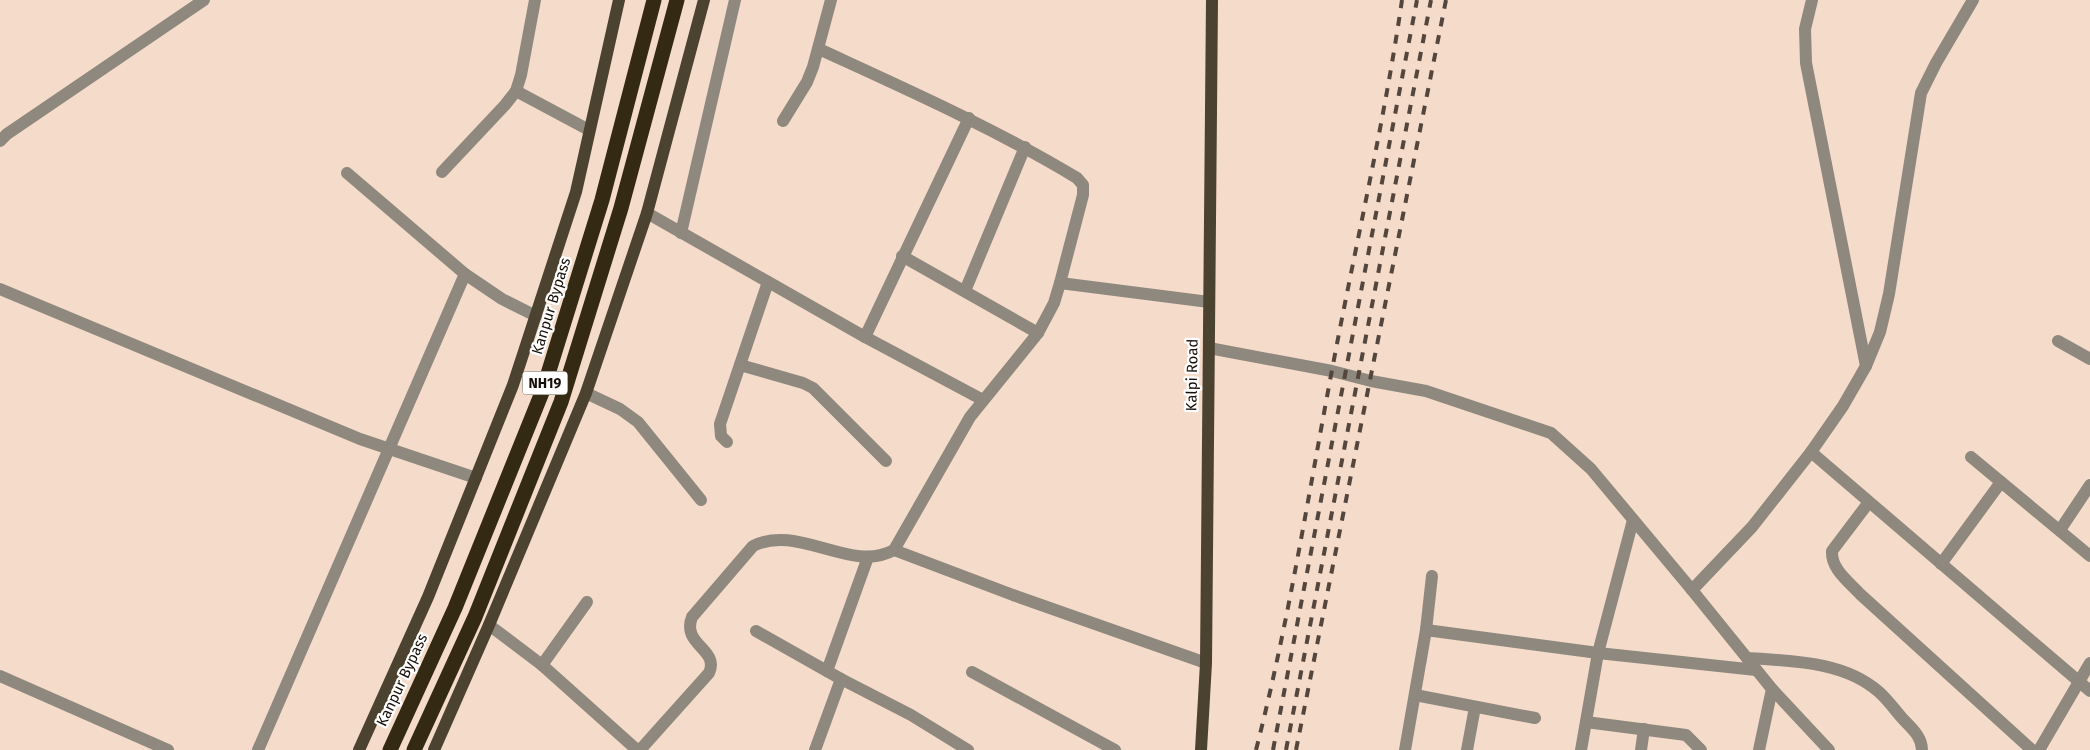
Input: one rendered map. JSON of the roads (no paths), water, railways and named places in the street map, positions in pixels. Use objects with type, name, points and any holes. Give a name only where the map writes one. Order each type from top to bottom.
[{"type":"highway","name":"Kanpur Bypass","points":[[390,750],[455,608],[543,390],[602,200],[654,0]]},
{"type":"highway","name":"NH19","points":[[414,750],[475,617],[561,402],[622,208],[677,0]]},
{"type":"main road","points":[[359,750],[428,597],[513,385],[576,192],[619,0]]},
{"type":"main road","points":[[434,750],[489,625],[586,393],[647,213],[704,0]]},
{"type":"main road","name":"Kalpi Road","points":[[1201,750],[1206,663],[1212,0]]},
{"type":"street","points":[[0,141],[7,134],[204,0]]},
{"type":"street","points":[[442,172],[516,91],[521,75],[535,0]]},
{"type":"street","points":[[681,233],[735,0]]},
{"type":"street","points":[[783,122],[807,82],[819,49],[831,0]]},
{"type":"street","points":[[1812,0],[1805,29],[1806,62],[1866,366]]},
{"type":"street","points":[[1692,590],[1752,526],[1811,452],[1843,406],[1866,366],[1880,332],[1889,294],[1921,93],[1936,63],[1973,0]]},
{"type":"street","points":[[489,625],[542,665],[638,750],[709,673],[712,661],[690,635],[689,623],[692,617],[753,546],[763,541],[786,540],[868,557],[883,556],[894,550],[960,434],[983,400],[1038,333],[1054,303],[1083,195],[1083,185],[1077,178],[1026,147],[969,118],[819,49]]},
{"type":"street","points":[[516,91],[589,130]]},
{"type":"street","points":[[864,337],[969,118]]},
{"type":"street","points":[[965,291],[1026,147]]},
{"type":"street","points":[[347,172],[464,274],[502,299],[536,316]]},
{"type":"street","points":[[647,213],[864,337],[983,400]]},
{"type":"street","points":[[902,256],[1038,333]]},
{"type":"street","points":[[258,750],[464,274]]},
{"type":"street","points":[[727,442],[721,436],[720,424],[768,282]]},
{"type":"street","points":[[1060,283],[1209,302]]},
{"type":"street","points":[[0,289],[389,450],[476,478]]},
{"type":"street","points":[[2058,341],[2090,359]]},
{"type":"street","points":[[1208,348],[1370,381],[1426,390],[1551,433],[1590,469],[1772,689],[1829,750]]},
{"type":"street","points":[[740,365],[803,383],[813,388],[886,461]]},
{"type":"street","points":[[586,393],[620,409],[638,422],[701,500]]},
{"type":"street","points":[[1811,452],[2090,692]]},
{"type":"street","points":[[1971,458],[2090,556]]},
{"type":"street","points":[[1941,564],[2001,482]]},
{"type":"street","points":[[2060,530],[2090,485]]},
{"type":"street","points":[[1868,502],[1832,550],[1832,560],[1836,569],[1860,594],[2032,750]]},
{"type":"street","points":[[1581,750],[1598,653],[1633,520]]},
{"type":"street","points":[[894,550],[1013,595],[1206,663]]},
{"type":"street","points":[[827,671],[868,557]]},
{"type":"street","points":[[1405,750],[1426,630],[1432,576]]},
{"type":"street","points":[[542,665],[587,602]]},
{"type":"street","points":[[1426,630],[1598,653],[1756,670]]},
{"type":"street","points":[[756,631],[841,679],[910,714],[968,750]]},
{"type":"street","points":[[1747,658],[1799,661],[1843,672],[1862,680],[1879,692],[1919,737],[1922,750]]},
{"type":"street","points":[[2039,750],[2090,664]]},
{"type":"street","points":[[972,672],[1115,750]]},
{"type":"street","points":[[0,676],[168,750]]},
{"type":"street","points":[[815,750],[841,679]]},
{"type":"street","points":[[1759,750],[1772,689]]},
{"type":"street","points":[[1415,696],[1535,718]]},
{"type":"street","points":[[1467,750],[1475,707]]},
{"type":"street","points":[[1586,722],[1686,735],[1702,750]]},
{"type":"street","points":[[1641,750],[1644,729]]},
{"type":"railway","points":[[1256,750],[1288,608],[1332,370],[1387,93],[1402,0]]},
{"type":"railway","points":[[1273,750],[1417,0]]},
{"type":"railway","points":[[1286,750],[1431,0]]},
{"type":"railway","points":[[1296,750],[1446,0]]}]
